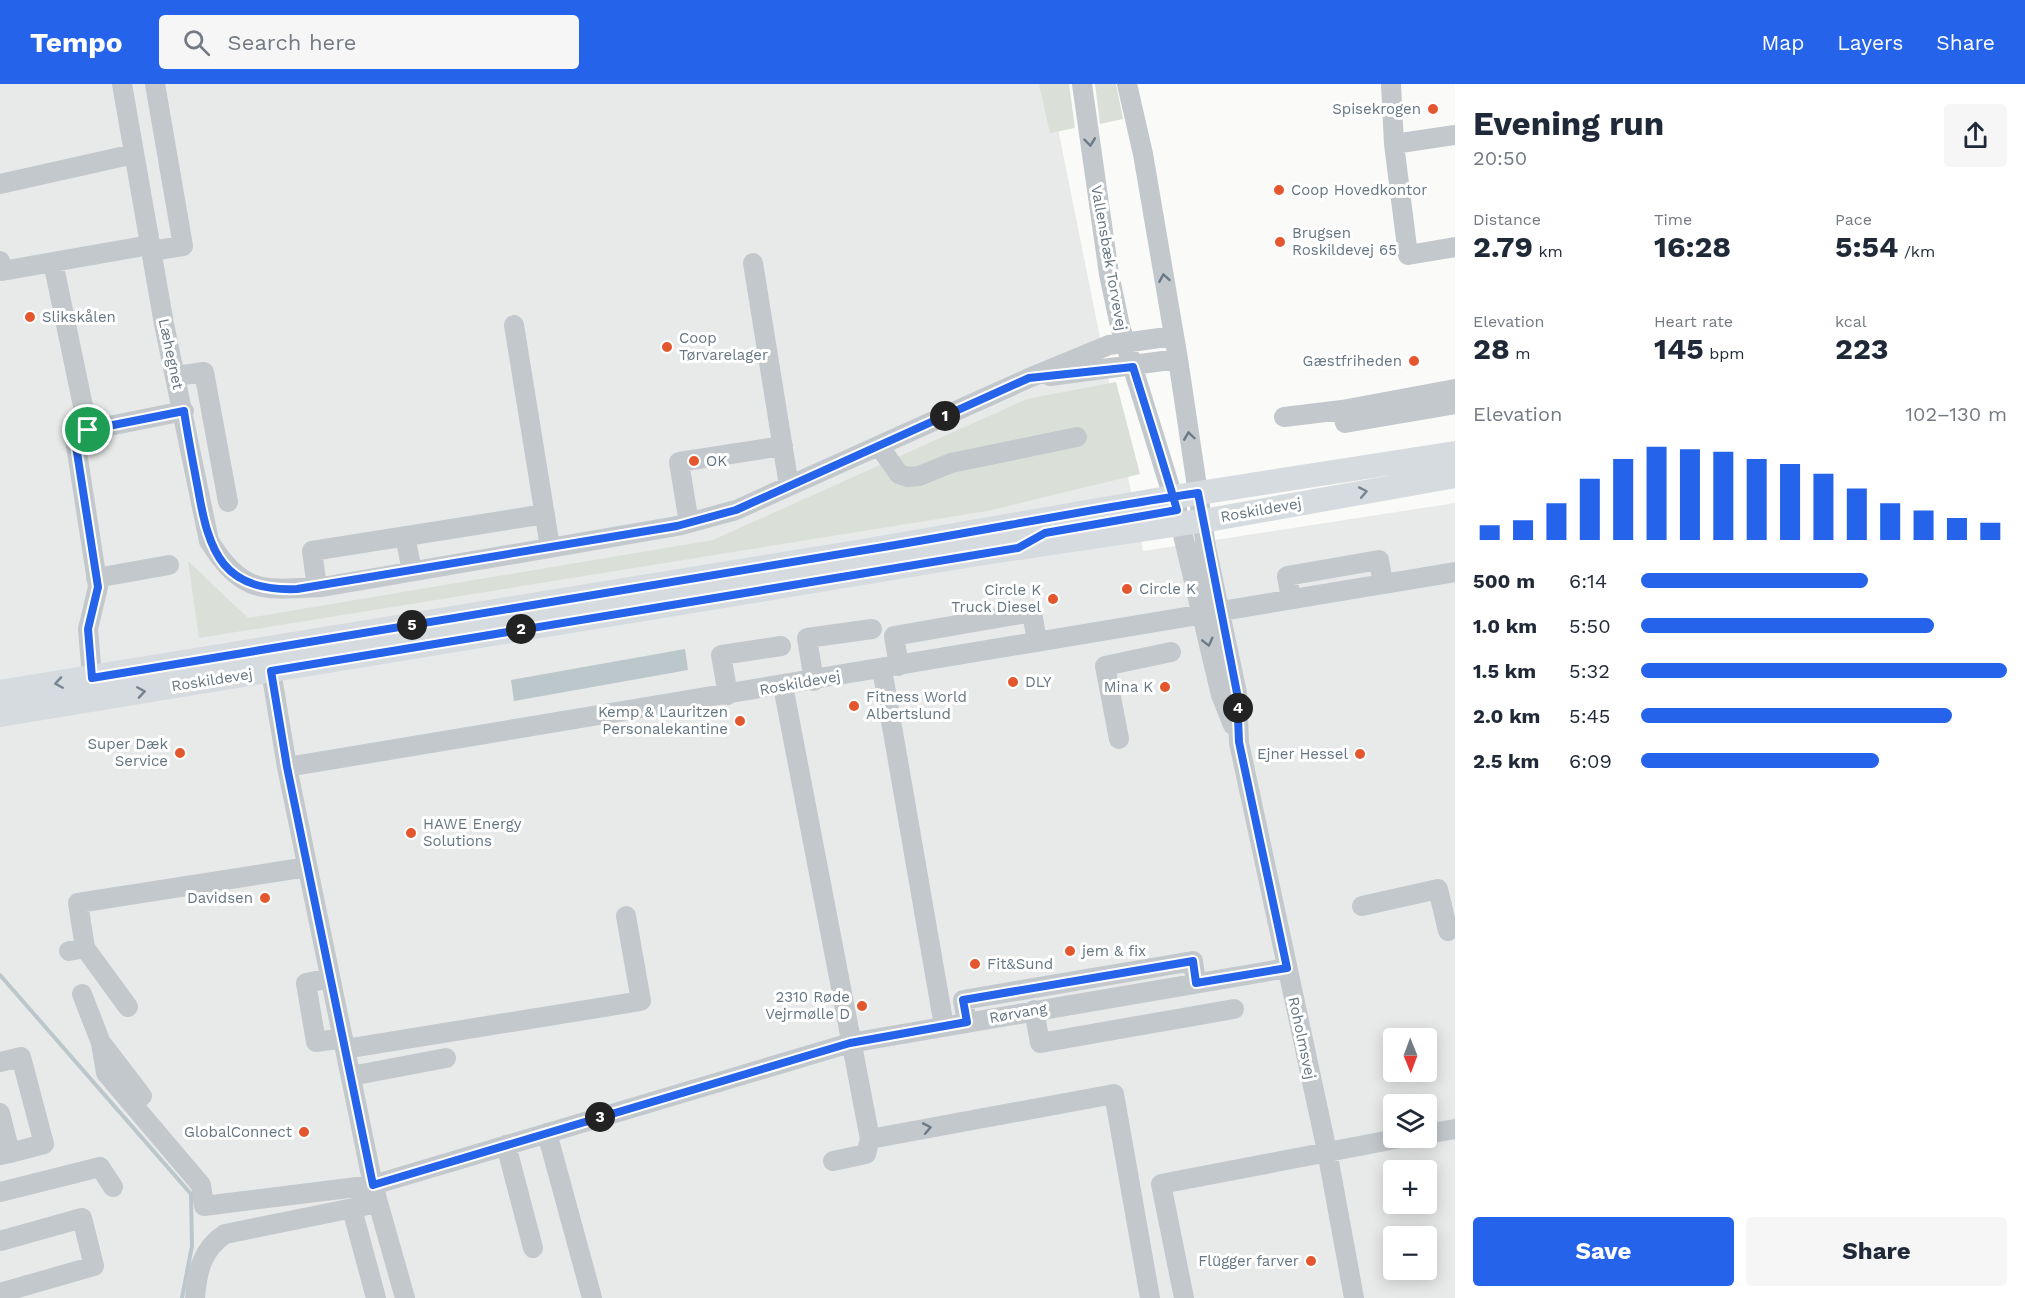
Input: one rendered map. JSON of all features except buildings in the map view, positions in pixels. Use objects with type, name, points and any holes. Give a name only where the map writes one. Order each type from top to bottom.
[{"type":"main road","name":"Roskildevej","points":[[0,715],[1018,548],[1354,468],[1455,453]]},
{"type":"main road","name":"Roskildevej","points":[[0,692],[1188,509],[1428,480],[1455,474]]},
{"type":"street","name":"Læhegnet","points":[[122,84],[151,248],[209,541],[225,566],[252,585],[265,589],[317,587],[688,523],[736,510],[1029,378],[1109,345],[1174,336]]},
{"type":"street","points":[[0,261],[2,271],[151,248],[183,246],[155,84]]},
{"type":"street","name":"Vallensbæk Torvevej","points":[[1083,84],[1109,274],[1125,342],[1188,509]]},
{"type":"street","points":[[1127,84],[1143,154],[1178,359],[1188,509]]},
{"type":"street","points":[[1391,84],[1394,144],[1408,255],[1455,247]]},
{"type":"street","points":[[1394,144],[1455,135]]},
{"type":"street","points":[[0,184],[134,154]]},
{"type":"street","points":[[52,262],[88,430]]},
{"type":"street","points":[[753,263],[789,486]]},
{"type":"street","points":[[514,325],[550,547]]},
{"type":"street","name":"Læhegnet","points":[[1029,378],[1133,367],[1178,359]]},
{"type":"street","points":[[176,376],[204,372],[228,502]]},
{"type":"street","points":[[1284,417],[1342,410],[1455,389]]},
{"type":"street","points":[[1342,410],[1345,423],[1455,404]]},
{"type":"street","points":[[92,678],[88,629],[98,587],[74,433],[184,411]]},
{"type":"street","points":[[879,446],[899,474],[908,477],[919,476],[951,463],[1077,436]]},
{"type":"street","points":[[688,523],[679,462],[783,446]]},
{"type":"street","name":"Roholmsvej","points":[[1188,509],[1210,612],[1237,693],[1239,742],[1287,968],[1319,1152],[1354,1298]]},
{"type":"street","points":[[317,587],[312,551],[545,514]]},
{"type":"street","points":[[405,536],[412,571]]},
{"type":"street","points":[[96,578],[169,565]]},
{"type":"street","name":"Roskildevej","points":[[287,767],[814,681],[1455,572]]},
{"type":"street","points":[[944,1026],[890,668],[894,636],[1032,612],[1037,642]]},
{"type":"street","points":[[1128,627],[1134,660]]},
{"type":"street","points":[[814,681],[807,638],[872,629]]},
{"type":"street","points":[[728,695],[721,655],[781,646]]},
{"type":"street","points":[[1119,739],[1105,666],[1171,652]]},
{"type":"street","points":[[271,671],[307,867],[376,1194],[405,1298]]},
{"type":"street","points":[[783,686],[870,1139],[866,1154],[832,1161]]},
{"type":"street","points":[[128,1007],[77,949],[78,903],[307,867]]},
{"type":"street","points":[[1362,906],[1438,889],[1448,931]]},
{"type":"street","points":[[330,978],[306,983],[316,1042],[344,1043],[641,1001],[626,916]]},
{"type":"street","points":[[967,1022],[963,1000],[1193,961],[1196,983]]},
{"type":"street","name":"Rørvang","points":[[376,1194],[506,1145],[850,1043],[1287,968]]},
{"type":"street","points":[[82,994],[101,1043],[105,1072],[201,1185],[204,1206],[376,1194]]},
{"type":"street","points":[[1034,1011],[1040,1043],[1234,1009]]},
{"type":"street","points":[[101,1043],[142,1096]]},
{"type":"street","points":[[0,1062],[21,1057],[44,1144],[5,1154],[0,1113]]},
{"type":"street","points":[[351,1076],[446,1059]]},
{"type":"street","points":[[870,1139],[1114,1094],[1150,1298]]},
{"type":"street","points":[[1437,1132],[1455,1129]]},
{"type":"street","points":[[547,1133],[592,1298]]},
{"type":"street","points":[[1184,1298],[1161,1184],[1383,1141]]},
{"type":"street","points":[[506,1145],[533,1248]]},
{"type":"street","points":[[0,1192],[100,1167],[113,1187]]},
{"type":"street","points":[[195,1298],[205,1253],[214,1241],[225,1234],[352,1209],[376,1194]]},
{"type":"street","points":[[352,1209],[376,1298]]},
{"type":"street","points":[[0,1241],[82,1218],[94,1266],[0,1293]]},
{"type":"shaded area","points":[[0,84],[1049,84],[1143,551],[1455,503],[1455,1298],[0,1298]]},
{"type":"shaded area","points":[[1039,84],[1069,84],[1075,128],[1050,133]]},
{"type":"shaded area","points":[[1095,84],[1116,84],[1123,119],[1100,124]]},
{"type":"shaded area","points":[[1116,382],[1140,474],[987,511],[199,638],[188,561],[248,618],[713,540],[1027,399]]},
{"type":"shaded area","points":[[685,649],[688,670],[514,701],[511,680]]},
{"type":"waterway","points":[[0,975],[191,1194],[192,1246],[182,1298]]},
{"type":"place","name":"Spisekrogen","points":[[1433,109]]},
{"type":"place","name":"Coop Hovedkontor","points":[[1279,190]]},
{"type":"place","name":"Brugsen Roskildevej 65","points":[[1280,242]]},
{"type":"place","name":"Slikskålen","points":[[30,317]]},
{"type":"place","name":"Coop Tørvarelager","points":[[667,347]]},
{"type":"place","name":"Gæstfriheden","points":[[1414,361]]},
{"type":"place","name":"OK","points":[[694,461]]},
{"type":"place","name":"Circle K","points":[[1127,589]]},
{"type":"place","name":"Circle K Truck Diesel","points":[[1053,599]]},
{"type":"place","name":"DLY","points":[[1013,682]]},
{"type":"place","name":"Mina K","points":[[1165,687]]},
{"type":"place","name":"Fitness World Albertslund","points":[[854,706]]},
{"type":"place","name":"Kemp & Lauritzen Personalekantine","points":[[740,721]]},
{"type":"place","name":"Super Dæk Service","points":[[180,753]]},
{"type":"place","name":"Ejner Hessel","points":[[1360,754]]},
{"type":"place","name":"HAWE Energy Solutions","points":[[411,833]]},
{"type":"place","name":"Davidsen","points":[[265,898]]},
{"type":"place","name":"jem & fix","points":[[1070,951]]},
{"type":"place","name":"Fit&Sund","points":[[975,964]]},
{"type":"place","name":"2310 Røde Vejrmølle D","points":[[862,1006]]},
{"type":"place","name":"GlobalConnect","points":[[304,1132]]},
{"type":"place","name":"Flügger farver","points":[[1311,1261]]},
{"type":"route","points":[[88,430],[74,433],[98,587],[90,612],[88,629],[92,678],[863,551],[1096,510],[1173,497],[1198,493],[1206,547],[1237,693],[1239,742],[1287,968],[1196,983],[1193,961],[963,1000],[967,1022],[850,1043],[373,1185],[287,767],[271,671],[1018,548],[1045,533],[1177,510],[1173,497],[1168,480],[1163,461],[1133,367],[1029,378],[736,510],[677,526],[322,587],[297,589],[265,589],[252,585],[225,566],[209,541],[184,411],[88,430]]}]
